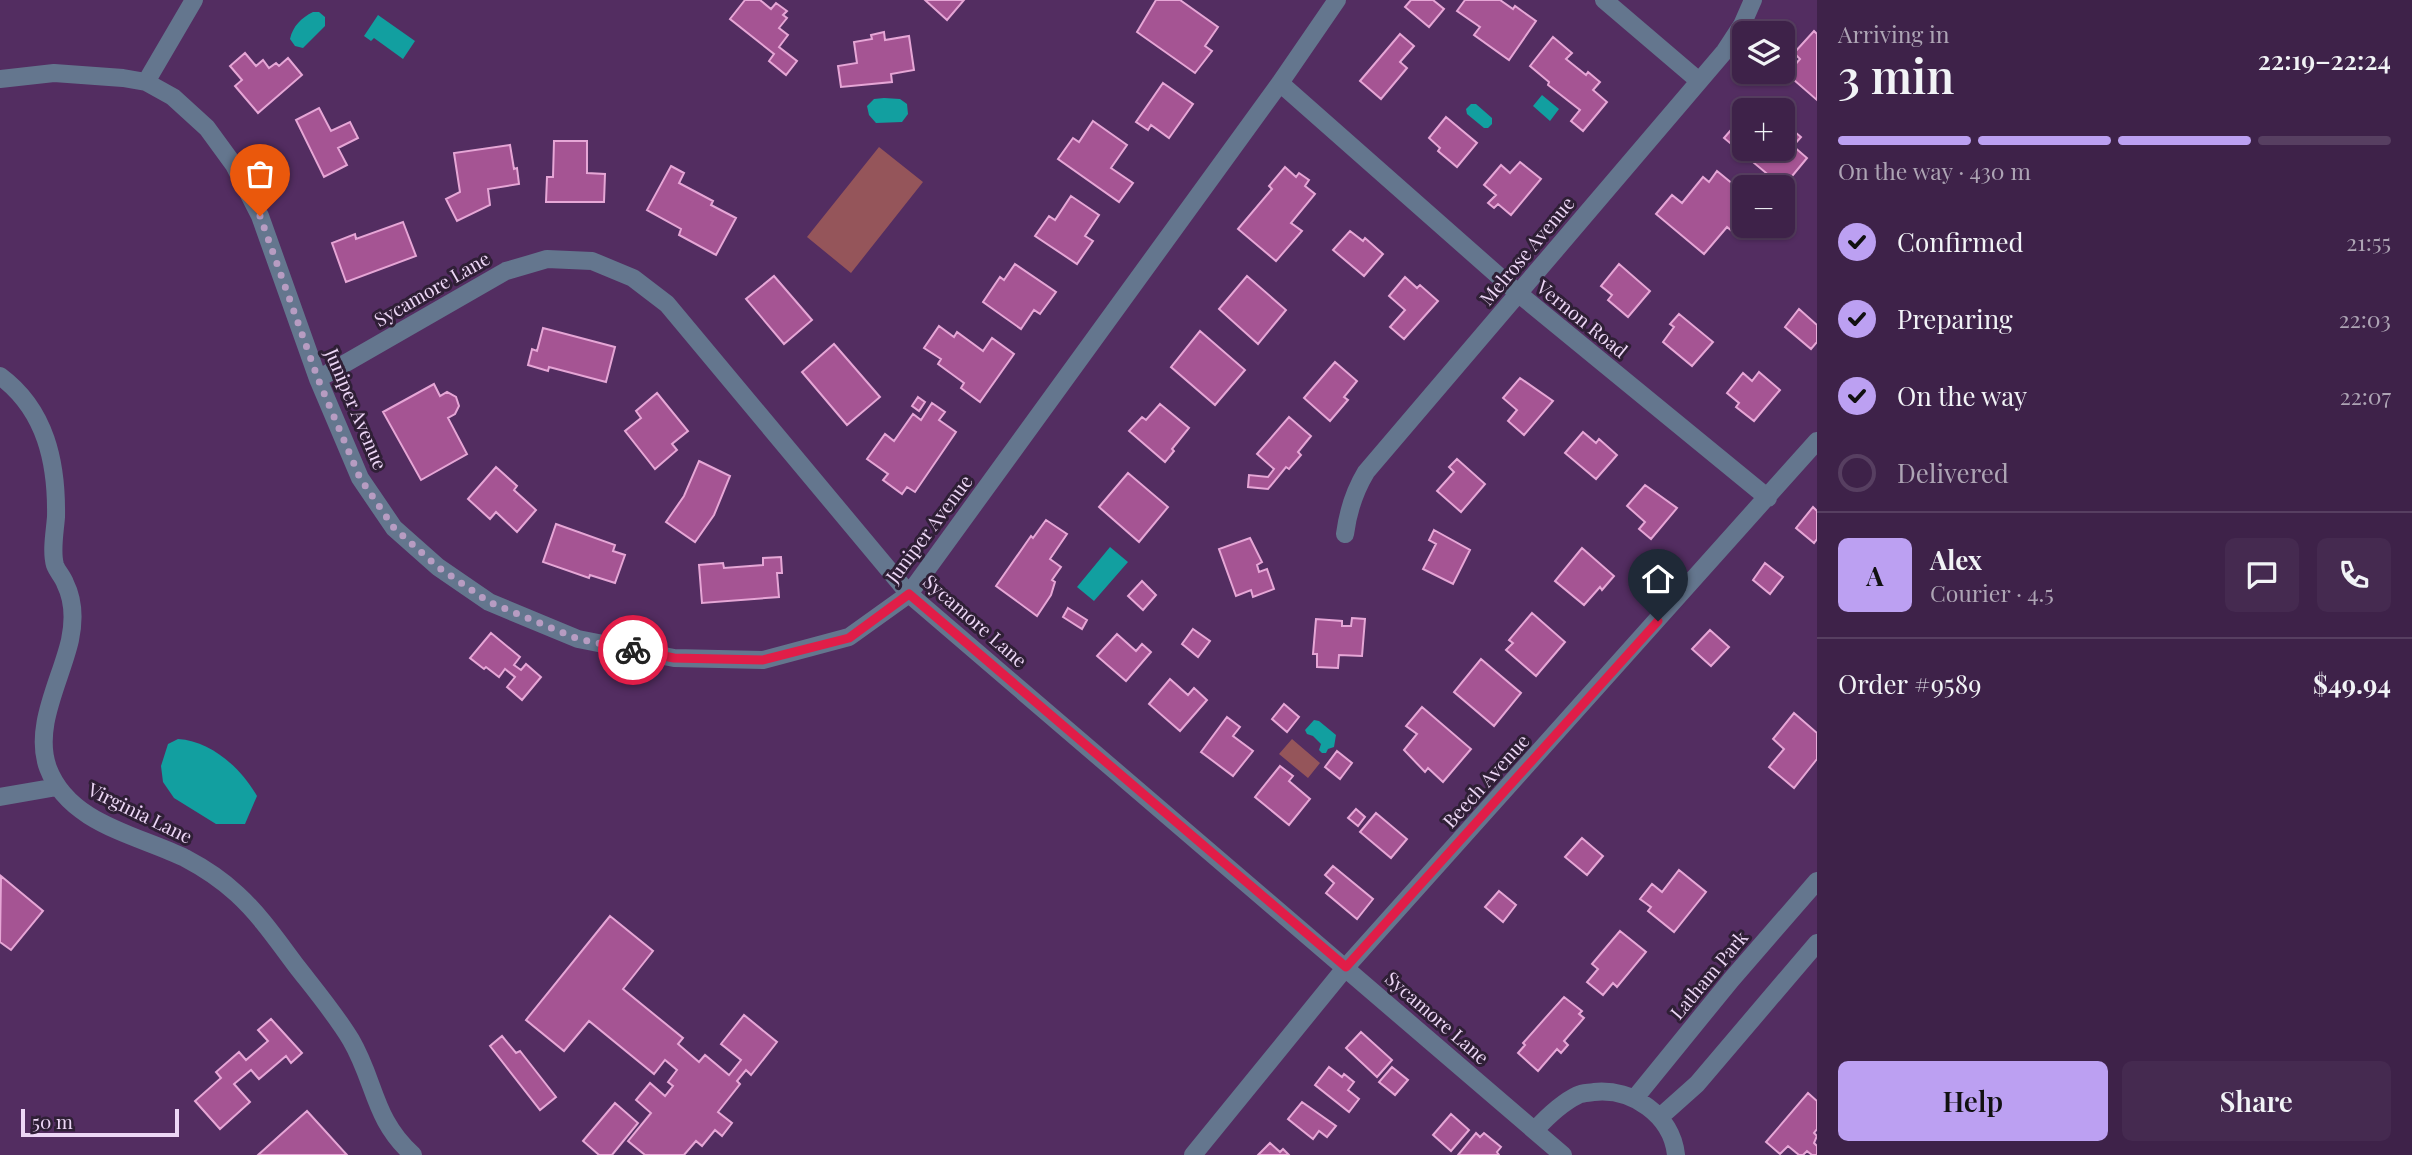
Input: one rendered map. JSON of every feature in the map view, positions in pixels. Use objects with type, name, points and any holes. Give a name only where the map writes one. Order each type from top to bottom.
[{"type":"street","points":[[146,82],[194,0]]},
{"type":"street","name":"Juniper Avenue","points":[[0,79],[54,73],[146,82],[173,97],[207,128],[234,165],[260,216],[318,379],[360,478],[394,528],[438,567],[489,602],[578,639],[674,658],[763,660],[849,638],[909,594],[1280,83],[1337,0]]},
{"type":"street","points":[[1604,0],[1699,81]]},
{"type":"street","name":"Melrose Avenue","points":[[1345,534],[1355,491],[1366,472],[1725,51],[1753,0]]},
{"type":"street","name":"Vernon Road","points":[[1280,83],[1519,294],[1768,498]]},
{"type":"street","name":"Sycamore Lane","points":[[318,379],[506,271],[547,260],[592,261],[633,278],[667,304],[909,594],[1563,1155]]},
{"type":"street","name":"Virginia Lane","points":[[0,376],[16,388],[30,406],[44,433],[53,460],[57,491],[55,565],[69,590],[73,612],[70,640],[48,713],[46,729],[45,758],[57,787],[70,802],[88,815],[187,859],[219,878],[253,909],[338,1020],[360,1058],[383,1119],[413,1155]]},
{"type":"street","name":"Beech Avenue","points":[[1193,1155],[1346,967],[1817,441]]},
{"type":"street","points":[[0,797],[57,787]]},
{"type":"street","name":"Latham Park","points":[[1635,1098],[1731,980],[1817,881]]},
{"type":"street","points":[[1660,1117],[1697,1084],[1817,943]]},
{"type":"street","points":[[1535,1130],[1551,1114],[1579,1094],[1608,1091],[1635,1098],[1660,1117],[1675,1144],[1676,1155]]},
{"type":"shaded area","points":[[313,12],[319,12],[325,17],[325,26],[303,48],[295,46],[290,39],[295,26]]},
{"type":"shaded area","points":[[378,15],[415,41],[403,59],[374,38],[371,41],[364,36]]},
{"type":"shaded area","points":[[1542,95],[1559,109],[1550,121],[1533,106]]},
{"type":"shaded area","points":[[874,99],[900,99],[907,104],[908,114],[902,122],[876,123],[869,115],[867,106]]},
{"type":"shaded area","points":[[1471,104],[1476,104],[1492,118],[1492,124],[1488,128],[1484,128],[1467,114],[1466,109]]},
{"type":"shaded area","points":[[879,147],[923,182],[851,273],[807,237]]},
{"type":"shaded area","points":[[1110,547],[1128,562],[1094,601],[1077,587]]},
{"type":"shaded area","points":[[1314,720],[1336,735],[1334,747],[1326,753],[1319,750],[1321,744],[1305,730]]},
{"type":"shaded area","points":[[178,739],[202,745],[213,751],[243,776],[257,796],[245,824],[216,824],[174,798],[163,782],[161,766],[168,744]]},
{"type":"shaded area","points":[[1292,739],[1320,763],[1308,778],[1279,754]]},
{"type":"building","points":[[745,0],[760,0],[771,9],[776,3],[787,11],[783,15],[787,18],[779,28],[788,35],[779,47],[797,61],[786,75],[769,61],[774,54],[730,19]]},
{"type":"building","points":[[925,0],[964,0],[947,20]]},
{"type":"building","points":[[1156,0],[1180,0],[1218,27],[1205,46],[1212,51],[1195,73],[1137,32]]},
{"type":"building","points":[[1411,0],[1433,0],[1444,9],[1429,27],[1405,7]]},
{"type":"building","points":[[1465,0],[1500,0],[1513,9],[1515,6],[1536,21],[1509,60],[1474,35],[1480,27],[1457,11]]},
{"type":"building","points":[[1814,31],[1817,34],[1817,100],[1795,81],[1795,65],[1800,59],[1795,52]]},
{"type":"building","points":[[884,32],[885,40],[909,36],[914,70],[891,74],[892,82],[841,87],[838,66],[857,63],[854,42],[872,39],[871,35]]},
{"type":"building","points":[[1400,34],[1414,46],[1400,62],[1407,68],[1381,99],[1360,81]]},
{"type":"building","points":[[1553,37],[1572,53],[1566,59],[1600,82],[1593,90],[1607,102],[1583,131],[1571,121],[1580,110],[1548,85],[1549,82],[1530,66]]},
{"type":"building","points":[[245,53],[256,66],[263,60],[269,68],[276,63],[279,66],[288,58],[302,75],[258,113],[235,86],[242,80],[230,66]]},
{"type":"building","points":[[1163,83],[1193,104],[1169,138],[1151,125],[1148,130],[1136,122]]},
{"type":"building","points":[[319,108],[331,131],[350,122],[358,138],[338,148],[347,165],[324,177],[296,120]]},
{"type":"building","points":[[1446,117],[1477,143],[1457,167],[1438,151],[1440,148],[1429,138]]},
{"type":"building","points":[[1093,121],[1127,145],[1111,168],[1133,183],[1119,202],[1058,159],[1073,138],[1079,142]]},
{"type":"building","points":[[1732,129],[1732,145],[1724,138]]},
{"type":"building","points":[[1795,132],[1801,137],[1795,144]]},
{"type":"building","points":[[554,141],[587,141],[587,173],[605,174],[604,202],[546,202],[547,177],[553,177]]},
{"type":"building","points":[[510,145],[519,184],[488,189],[490,205],[457,221],[446,199],[460,192],[454,153]]},
{"type":"building","points":[[1795,148],[1807,158],[1793,175],[1769,175],[1752,161],[1795,161]]},
{"type":"building","points":[[1520,162],[1541,179],[1511,215],[1498,204],[1494,208],[1488,203],[1496,195],[1484,185],[1501,165],[1510,173]]},
{"type":"building","points":[[671,166],[684,173],[679,183],[713,201],[711,205],[736,218],[716,255],[679,235],[681,229],[647,210]]},
{"type":"building","points":[[1285,167],[1296,177],[1299,173],[1309,180],[1305,186],[1315,194],[1291,223],[1302,231],[1276,261],[1238,229],[1272,189],[1269,186]]},
{"type":"building","points":[[1717,171],[1732,183],[1732,231],[1727,227],[1704,254],[1656,214],[1672,195],[1682,203],[1703,177],[1709,182]]},
{"type":"building","points":[[1071,196],[1099,215],[1085,236],[1093,241],[1077,264],[1035,236],[1049,216],[1055,220]]},
{"type":"building","points":[[403,222],[416,256],[346,282],[332,243],[355,234],[356,239]]},
{"type":"building","points":[[1350,231],[1363,241],[1365,238],[1383,254],[1364,276],[1333,250]]},
{"type":"building","points":[[1015,264],[1056,292],[1040,314],[1034,310],[1021,329],[983,302],[1000,277],[1004,280]]},
{"type":"building","points":[[1619,264],[1650,291],[1628,317],[1608,300],[1612,295],[1601,286]]},
{"type":"building","points":[[774,276],[812,320],[784,344],[746,299]]},
{"type":"building","points":[[1247,276],[1286,310],[1258,344],[1219,309]]},
{"type":"building","points":[[1405,277],[1417,288],[1420,285],[1438,301],[1404,339],[1390,327],[1405,310],[1389,296]]},
{"type":"building","points":[[1799,309],[1817,325],[1817,342],[1811,349],[1785,327]]},
{"type":"building","points":[[1679,314],[1713,342],[1692,366],[1663,342],[1674,327],[1670,324]]},
{"type":"building","points":[[939,326],[954,337],[957,332],[983,351],[992,338],[1014,354],[980,402],[961,388],[964,383],[938,364],[941,359],[924,348]]},
{"type":"building","points":[[543,328],[615,347],[606,382],[549,367],[548,371],[528,365],[532,349],[537,351]]},
{"type":"building","points":[[1200,331],[1245,370],[1215,405],[1171,367]]},
{"type":"building","points":[[834,344],[880,397],[847,425],[802,372]]},
{"type":"building","points":[[1335,362],[1357,381],[1344,397],[1348,400],[1330,421],[1304,398]]},
{"type":"building","points":[[1759,372],[1780,390],[1754,421],[1736,407],[1739,403],[1727,393],[1743,373],[1752,381]]},
{"type":"building","points":[[1520,378],[1553,401],[1524,435],[1508,421],[1517,410],[1503,398]]},
{"type":"building","points":[[434,384],[440,396],[447,392],[456,397],[459,406],[455,414],[448,418],[467,454],[421,480],[383,412]]},
{"type":"building","points":[[657,393],[688,431],[672,444],[677,450],[655,469],[625,431],[641,418],[636,411]]},
{"type":"building","points":[[918,397],[925,402],[919,411],[912,406]]},
{"type":"building","points":[[932,403],[945,412],[939,420],[956,432],[915,492],[907,487],[902,494],[883,480],[888,474],[867,459],[885,434],[894,441],[913,414],[921,420]]},
{"type":"building","points":[[1160,404],[1189,428],[1165,462],[1129,431],[1142,417],[1146,420]]},
{"type":"building","points":[[1289,417],[1311,436],[1298,452],[1301,455],[1289,469],[1286,467],[1268,489],[1248,487],[1249,475],[1268,477],[1274,469],[1257,454]]},
{"type":"building","points":[[1583,432],[1596,443],[1599,439],[1617,455],[1596,479],[1565,453]]},
{"type":"building","points":[[1457,459],[1485,484],[1461,512],[1437,491],[1454,472],[1449,467]]},
{"type":"building","points":[[699,461],[730,476],[714,515],[695,542],[666,522],[684,496]]},
{"type":"building","points":[[496,467],[517,486],[514,490],[536,510],[517,532],[496,512],[490,519],[468,499]]},
{"type":"building","points":[[1128,473],[1168,507],[1139,542],[1099,507]]},
{"type":"building","points":[[1645,485],[1677,508],[1651,539],[1639,529],[1645,522],[1627,506]]},
{"type":"building","points":[[1813,507],[1817,511],[1817,539],[1814,543],[1796,528]]},
{"type":"building","points":[[1046,520],[1067,534],[1050,559],[1061,567],[1052,580],[1055,582],[1051,595],[1037,616],[996,586],[1031,536],[1033,538]]},
{"type":"building","points":[[556,524],[615,545],[613,551],[625,555],[615,583],[590,575],[589,578],[543,562]]},
{"type":"building","points":[[1434,530],[1470,550],[1453,584],[1423,569],[1436,544],[1429,540]]},
{"type":"building","points":[[1250,538],[1262,562],[1257,565],[1259,572],[1267,569],[1274,589],[1253,597],[1251,590],[1236,596],[1219,549]]},
{"type":"building","points":[[1582,548],[1614,576],[1584,605],[1555,581]]},
{"type":"building","points":[[781,557],[782,573],[777,573],[779,597],[702,603],[699,565],[723,563],[724,568],[763,565],[763,558]]},
{"type":"building","points":[[1765,563],[1783,577],[1770,594],[1753,580]]},
{"type":"building","points":[[1142,581],[1156,595],[1143,610],[1128,596]]},
{"type":"building","points":[[1068,608],[1087,620],[1082,629],[1063,617]]},
{"type":"building","points":[[1532,613],[1565,642],[1536,676],[1506,650],[1513,643],[1509,640]]},
{"type":"building","points":[[1352,618],[1365,619],[1362,656],[1339,655],[1338,668],[1317,667],[1317,654],[1313,654],[1316,619],[1342,621],[1342,626],[1351,626]]},
{"type":"building","points":[[1193,629],[1210,641],[1198,657],[1182,644]]},
{"type":"building","points":[[1710,630],[1729,647],[1711,666],[1692,649]]},
{"type":"building","points":[[491,633],[520,657],[514,665],[521,670],[526,664],[541,677],[522,700],[507,687],[515,677],[505,669],[499,677],[470,658]]},
{"type":"building","points":[[1117,634],[1136,651],[1142,644],[1151,652],[1126,681],[1097,656]]},
{"type":"building","points":[[1481,659],[1521,693],[1494,726],[1454,692]]},
{"type":"building","points":[[1170,679],[1188,695],[1194,688],[1207,700],[1180,731],[1149,704]]},
{"type":"building","points":[[1284,704],[1299,717],[1287,732],[1272,719]]},
{"type":"building","points":[[1422,707],[1471,749],[1443,782],[1428,768],[1425,772],[1404,750],[1417,734],[1406,726]]},
{"type":"building","points":[[1794,713],[1817,733],[1817,759],[1794,788],[1769,767],[1784,749],[1773,739]]},
{"type":"building","points":[[1227,717],[1240,727],[1233,736],[1253,751],[1233,776],[1201,752]]},
{"type":"building","points":[[1337,751],[1352,763],[1340,779],[1325,767]]},
{"type":"building","points":[[1280,766],[1293,776],[1289,781],[1310,799],[1289,825],[1255,797]]},
{"type":"building","points":[[1356,809],[1365,817],[1358,826],[1348,818]]},
{"type":"building","points":[[1376,813],[1407,839],[1391,858],[1360,832]]},
{"type":"building","points":[[1582,838],[1603,856],[1587,875],[1565,857]]},
{"type":"building","points":[[1333,866],[1373,899],[1357,919],[1326,893],[1334,883],[1325,875]]},
{"type":"building","points":[[1679,870],[1706,892],[1674,932],[1648,911],[1651,907],[1640,899],[1652,884],[1662,892]]},
{"type":"building","points":[[1,876],[43,911],[11,950],[0,942]]},
{"type":"building","points":[[1499,891],[1516,905],[1503,922],[1485,907]]},
{"type":"building","points":[[610,916],[653,951],[623,989],[683,1038],[678,1044],[699,1062],[705,1055],[729,1075],[741,1060],[721,1044],[744,1015],[777,1042],[751,1075],[746,1070],[737,1081],[740,1084],[718,1112],[732,1123],[722,1136],[715,1130],[702,1146],[696,1141],[684,1155],[645,1155],[628,1141],[651,1113],[636,1100],[650,1083],[665,1096],[673,1086],[668,1082],[677,1070],[665,1060],[654,1074],[589,1021],[564,1051],[526,1020]]},
{"type":"building","points":[[1620,931],[1646,952],[1617,987],[1613,983],[1603,995],[1587,982],[1598,969],[1592,964]]},
{"type":"building","points":[[1564,997],[1582,1011],[1579,1014],[1584,1018],[1564,1041],[1568,1045],[1561,1053],[1557,1049],[1538,1071],[1518,1053],[1525,1045],[1523,1043]]},
{"type":"building","points":[[271,1019],[302,1053],[291,1063],[286,1056],[259,1079],[251,1070],[234,1084],[250,1102],[220,1129],[195,1101],[221,1078],[216,1072],[239,1052],[246,1060],[268,1041],[258,1030]]},
{"type":"building","points":[[1361,1032],[1392,1060],[1377,1077],[1346,1048]]},
{"type":"building","points":[[502,1036],[516,1053],[520,1051],[556,1097],[540,1110],[490,1046]]},
{"type":"building","points":[[1329,1067],[1354,1082],[1348,1090],[1359,1099],[1349,1112],[1315,1085]]},
{"type":"building","points":[[1392,1067],[1408,1080],[1395,1095],[1379,1082]]},
{"type":"building","points":[[1808,1093],[1817,1101],[1817,1129],[1814,1133],[1817,1136],[1814,1143],[1817,1146],[1817,1155],[1807,1151],[1799,1155],[1788,1146],[1780,1154],[1766,1142]]},
{"type":"building","points":[[1302,1102],[1336,1126],[1327,1137],[1319,1131],[1313,1139],[1288,1119]]},
{"type":"building","points":[[615,1103],[638,1123],[612,1155],[599,1155],[583,1141]]},
{"type":"building","points":[[307,1111],[347,1155],[258,1155]]},
{"type":"building","points":[[1451,1114],[1469,1130],[1451,1151],[1433,1135]]},
{"type":"building","points":[[1476,1133],[1480,1137],[1484,1133],[1501,1147],[1497,1152],[1499,1155],[1458,1155]]},
{"type":"building","points":[[1270,1143],[1280,1152],[1283,1149],[1289,1155],[1258,1155]]},
{"type":"way so far","points":[[260,216],[318,379],[360,478],[394,528],[438,567],[489,602],[578,639],[633,650]]},
{"type":"route","points":[[633,650],[674,658],[763,660],[849,638],[909,594],[1346,967],[1658,621]]}]
